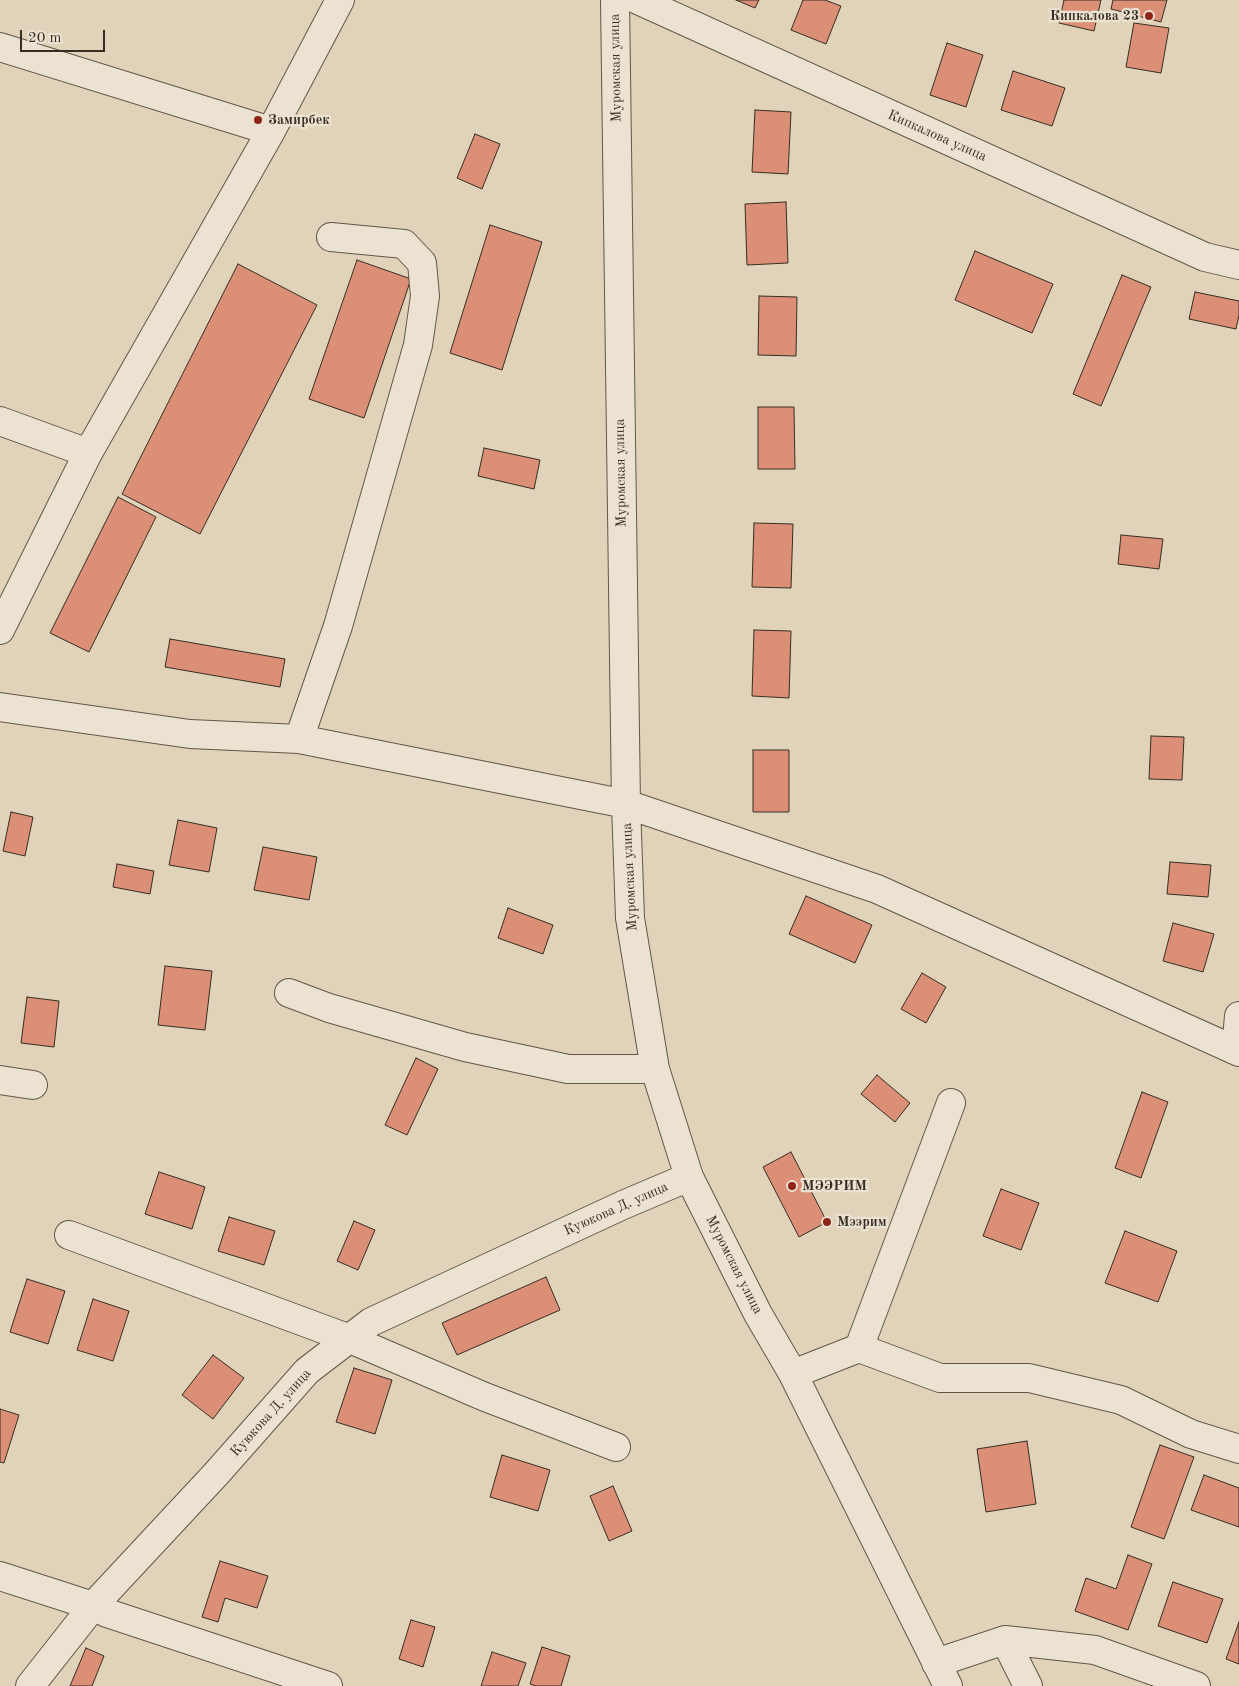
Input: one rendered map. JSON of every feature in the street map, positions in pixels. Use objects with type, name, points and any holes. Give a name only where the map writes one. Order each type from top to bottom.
[{"type":"street","points":[[0,630],[88,453],[270,131],[340,0]]},
{"type":"street","name":"Муромская улица","points":[[615,0],[626,804],[630,918],[655,1069],[690,1177],[758,1314],[793,1374],[938,1678]]},
{"type":"street","name":"Кипкалова улица","points":[[638,0],[1205,257],[1239,265]]},
{"type":"street","points":[[0,47],[270,131]]},
{"type":"street","points":[[299,739],[343,607],[418,345],[425,296],[422,264],[404,244],[331,237]]},
{"type":"street","points":[[0,421],[88,453]]},
{"type":"street","points":[[0,708],[190,734],[299,739],[626,804],[877,889],[1237,1051],[1239,1016]]},
{"type":"street","points":[[289,993],[329,1008],[465,1048],[568,1069],[655,1069]]},
{"type":"street","points":[[0,1080],[33,1085]]},
{"type":"street","points":[[859,1348],[951,1103]]},
{"type":"street","name":"Куюкова Д. улица","points":[[30,1686],[93,1606],[216,1474],[307,1371],[371,1322],[623,1205],[690,1177]]},
{"type":"street","points":[[69,1235],[350,1339],[485,1397],[616,1447]]},
{"type":"street","points":[[793,1374],[859,1348],[940,1378],[1029,1378],[1121,1400],[1191,1434],[1239,1449]]},
{"type":"street","points":[[0,1576],[328,1686]]},
{"type":"street","points":[[1005,1640],[1028,1686]]},
{"type":"street","points":[[938,1678],[1005,1640],[1094,1650],[1196,1686]]},
{"type":"building","points":[[736,0],[759,0],[755,8]]},
{"type":"building","points":[[803,0],[825,0],[841,6],[826,44],[791,30]]},
{"type":"building","points":[[1064,0],[1101,0],[1094,31],[1059,23]]},
{"type":"building","name":"Кипкалова 23","points":[[1113,0],[1167,0],[1161,22],[1111,9]]},
{"type":"building","points":[[1134,23],[1169,28],[1161,73],[1126,67]]},
{"type":"building","points":[[947,43],[983,55],[966,107],[930,95]]},
{"type":"building","points":[[1013,71],[1065,88],[1052,126],[1001,110]]},
{"type":"building","points":[[755,110],[791,112],[788,174],[752,172]]},
{"type":"building","points":[[475,134],[500,144],[482,189],[457,178]]},
{"type":"building","points":[[786,202],[788,263],[747,265],[745,204]]},
{"type":"building","points":[[490,225],[542,242],[502,370],[450,353]]},
{"type":"building","points":[[975,251],[1053,284],[1032,333],[955,300]]},
{"type":"building","points":[[357,260],[411,279],[364,418],[309,399]]},
{"type":"building","points":[[238,264],[317,305],[200,534],[122,494]]},
{"type":"building","points":[[1122,275],[1151,287],[1101,406],[1073,394]]},
{"type":"building","points":[[1195,292],[1239,301],[1236,329],[1189,319]]},
{"type":"building","points":[[759,296],[797,297],[796,356],[758,355]]},
{"type":"building","points":[[758,407],[794,407],[795,469],[758,469]]},
{"type":"building","points":[[484,448],[540,460],[534,489],[478,476]]},
{"type":"building","points":[[118,497],[156,517],[89,652],[50,633]]},
{"type":"building","points":[[754,523],[793,524],[791,588],[752,587]]},
{"type":"building","points":[[1121,535],[1163,539],[1159,569],[1118,564]]},
{"type":"building","points":[[754,630],[791,631],[789,698],[752,696]]},
{"type":"building","points":[[170,639],[285,659],[280,687],[165,667]]},
{"type":"building","points":[[1151,736],[1184,737],[1182,780],[1149,779]]},
{"type":"building","points":[[753,750],[789,750],[789,812],[753,812]]},
{"type":"building","points":[[11,812],[33,817],[25,856],[3,851]]},
{"type":"building","points":[[178,820],[217,828],[209,872],[169,865]]},
{"type":"building","points":[[263,847],[317,857],[309,900],[254,890]]},
{"type":"building","points":[[1170,862],[1211,865],[1208,897],[1167,894]]},
{"type":"building","points":[[117,864],[154,871],[150,894],[113,887]]},
{"type":"building","points":[[806,896],[872,925],[855,963],[789,934]]},
{"type":"building","points":[[508,908],[553,925],[543,954],[498,938]]},
{"type":"building","points":[[1173,923],[1214,934],[1203,972],[1163,961]]},
{"type":"building","points":[[165,966],[212,971],[205,1030],[158,1025]]},
{"type":"building","points":[[922,973],[946,987],[926,1023],[901,1009]]},
{"type":"building","points":[[27,997],[59,1001],[54,1047],[21,1043]]},
{"type":"building","points":[[416,1058],[438,1069],[407,1135],[385,1125]]},
{"type":"building","points":[[877,1075],[910,1103],[895,1122],[861,1094]]},
{"type":"building","points":[[1142,1092],[1168,1102],[1141,1178],[1115,1168]]},
{"type":"building","points":[[791,1152],[827,1222],[799,1237],[763,1167]]},
{"type":"building","points":[[159,1172],[205,1187],[192,1229],[145,1214]]},
{"type":"building","points":[[1001,1189],[1039,1203],[1021,1250],[983,1236]]},
{"type":"building","points":[[229,1217],[275,1231],[264,1265],[218,1251]]},
{"type":"building","points":[[354,1221],[375,1230],[358,1270],[337,1261]]},
{"type":"building","points":[[1125,1231],[1177,1251],[1158,1302],[1105,1283]]},
{"type":"building","points":[[546,1277],[560,1310],[457,1355],[442,1323]]},
{"type":"building","points":[[27,1279],[65,1291],[48,1344],[10,1332]]},
{"type":"building","points":[[93,1299],[129,1311],[113,1361],[77,1350]]},
{"type":"building","points":[[213,1355],[244,1378],[213,1419],[182,1395]]},
{"type":"building","points":[[354,1368],[392,1380],[375,1434],[336,1422]]},
{"type":"building","points":[[0,1409],[19,1415],[4,1463],[0,1462]]},
{"type":"building","points":[[1027,1441],[1036,1504],[986,1512],[977,1449]]},
{"type":"building","points":[[1160,1445],[1194,1457],[1164,1539],[1131,1527]]},
{"type":"building","points":[[502,1455],[550,1470],[538,1511],[490,1497]]},
{"type":"building","points":[[1204,1475],[1239,1488],[1239,1527],[1191,1510]]},
{"type":"building","points":[[613,1486],[632,1531],[609,1541],[590,1496]]},
{"type":"building","points":[[1128,1555],[1152,1564],[1128,1630],[1075,1611],[1086,1578],[1116,1589]]},
{"type":"building","points":[[220,1561],[268,1576],[257,1608],[225,1598],[218,1622],[202,1617]]},
{"type":"building","points":[[1173,1582],[1223,1599],[1207,1643],[1158,1626]]},
{"type":"building","points":[[411,1620],[435,1627],[423,1667],[399,1659]]},
{"type":"building","points":[[1239,1622],[1239,1664],[1226,1659]]},
{"type":"building","points":[[542,1647],[570,1656],[561,1686],[536,1686],[530,1684]]},
{"type":"building","points":[[86,1648],[104,1656],[92,1686],[70,1686]]},
{"type":"building","points":[[492,1652],[526,1663],[518,1686],[481,1686]]},
{"type":"place","name":"Кипкалова 23","points":[[1149,16]]},
{"type":"place","name":"Замирбек","points":[[258,120]]},
{"type":"place","name":"МЭЭРИМ","points":[[792,1186]]},
{"type":"place","name":"Мээрим","points":[[827,1222]]}]
